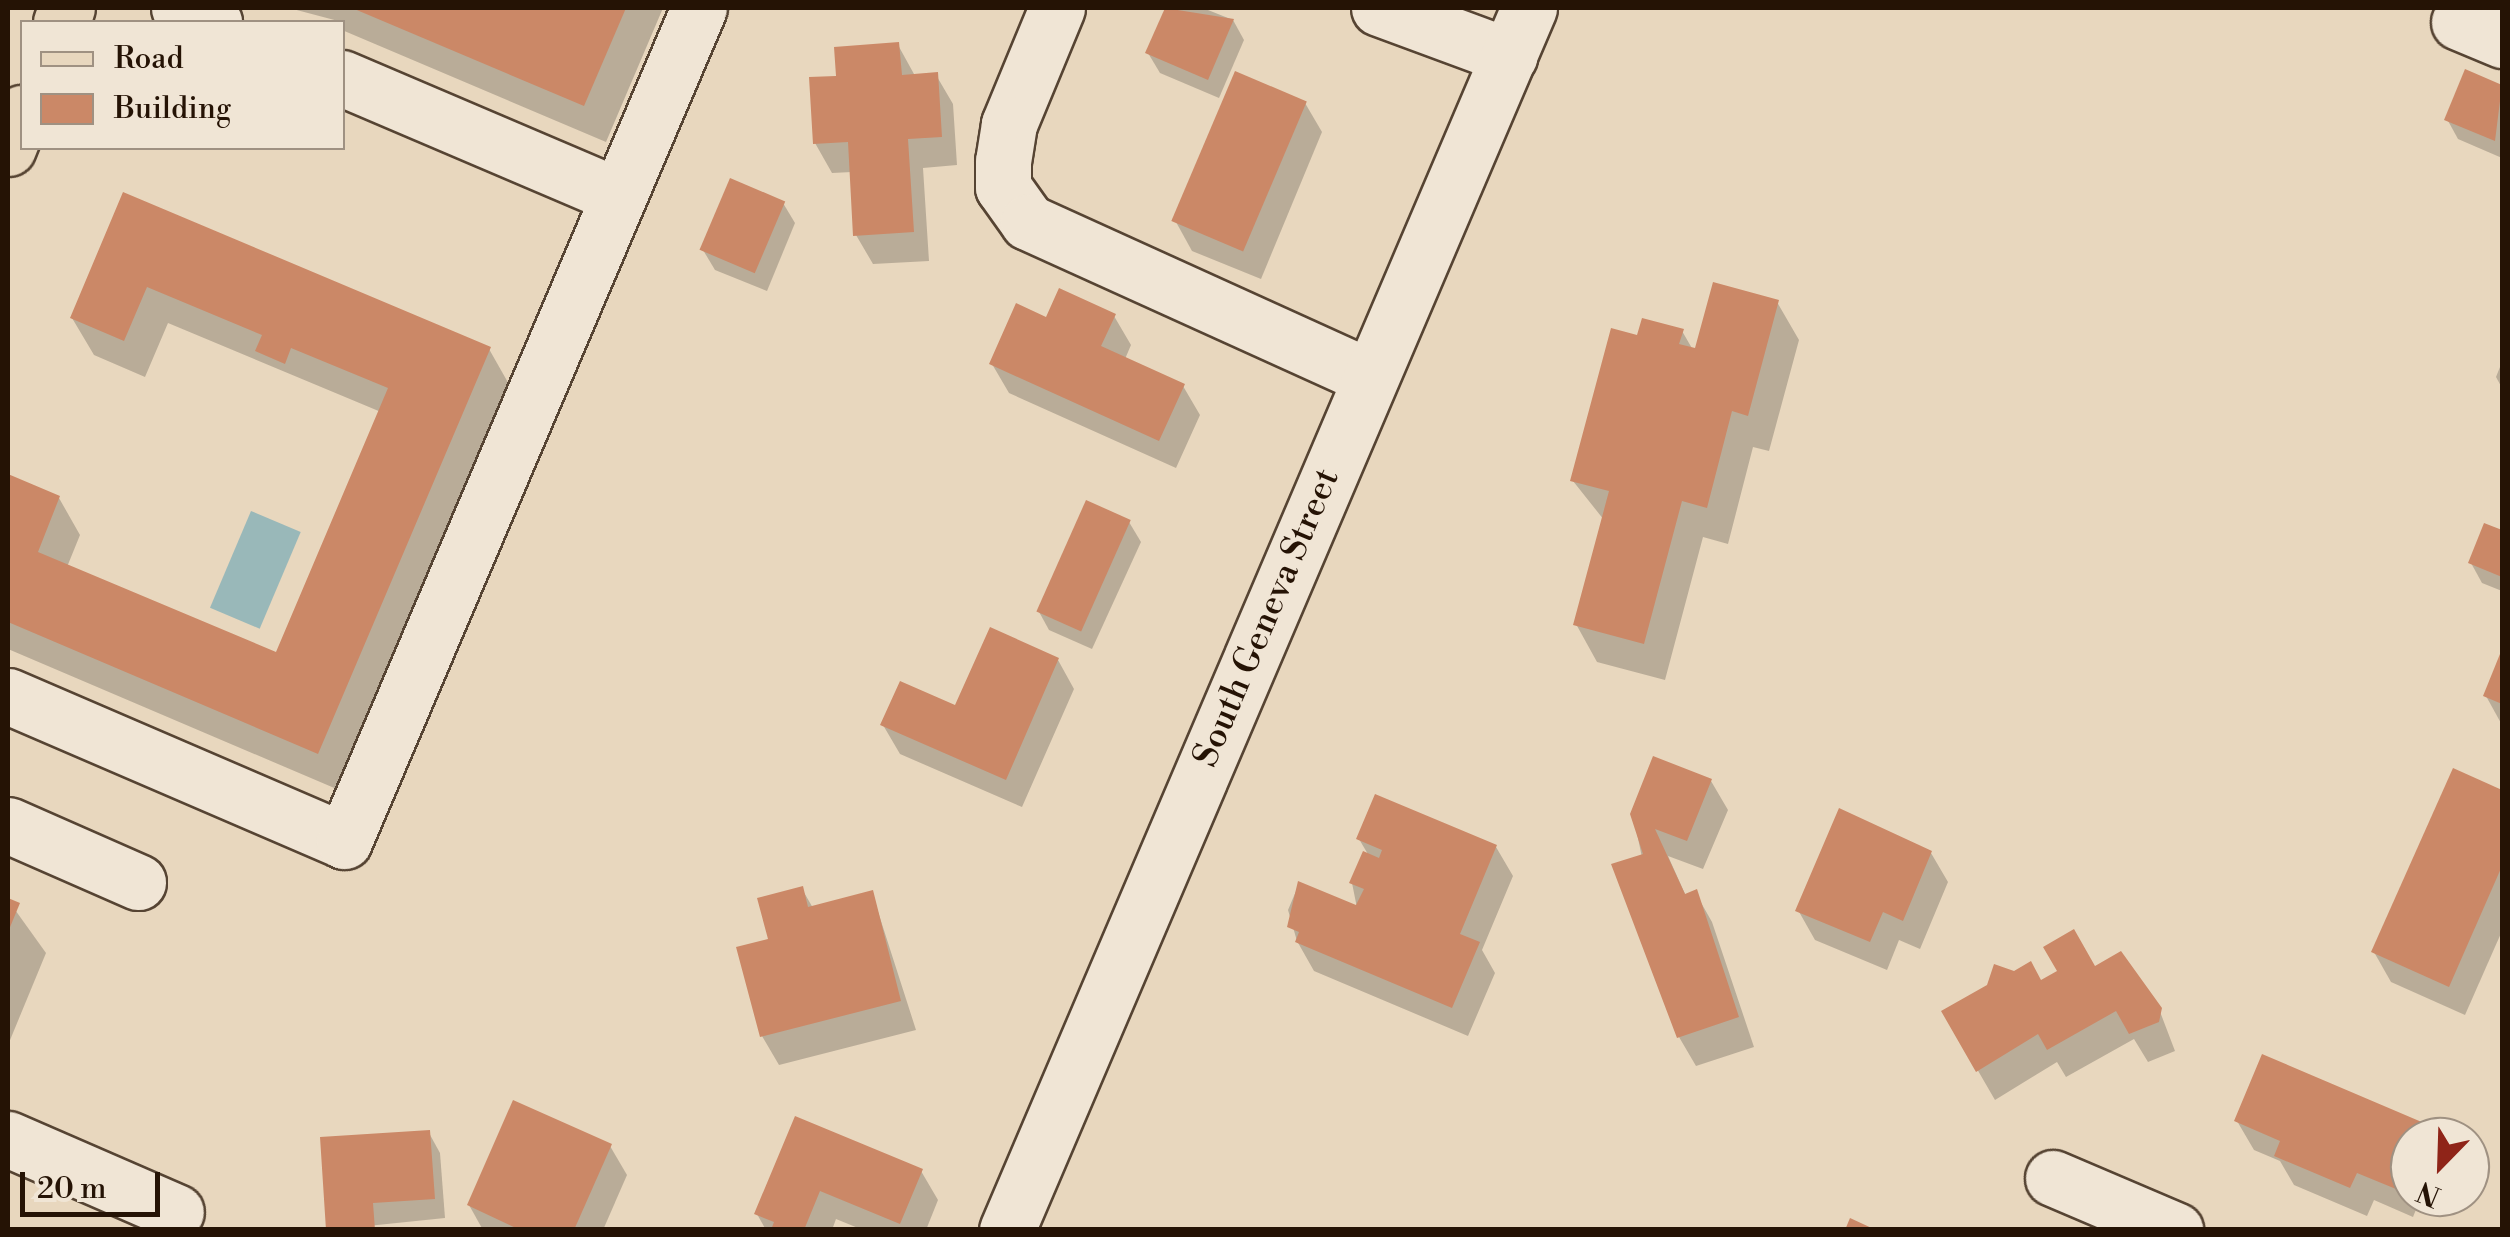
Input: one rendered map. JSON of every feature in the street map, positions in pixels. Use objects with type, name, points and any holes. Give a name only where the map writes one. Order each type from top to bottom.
[{"type":"street","points":[[179,8],[209,20]]},
{"type":"street","points":[[8,696],[344,841],[699,8]]},
{"type":"street","points":[[1057,8],[1008,124],[1002,187],[1028,222],[1370,377]]},
{"type":"street","points":[[1379,8],[1519,32]]},
{"type":"street","name":"South Geneva Street","points":[[1007,1230],[1519,32]]},
{"type":"street","points":[[345,79],[618,196]]},
{"type":"street","points":[[8,824],[138,882]]},
{"type":"street","points":[[8,1138],[176,1212]]},
{"type":"street","points":[[2054,1178],[2175,1230]]},
{"type":"water","points":[[251,511],[301,532],[260,629],[210,608]]},
{"type":"building","points":[[352,8],[626,8],[584,106]]},
{"type":"building","points":[[1165,8],[1234,19],[1208,80],[1145,53]]},
{"type":"building","points":[[899,42],[902,75],[938,72],[942,137],[908,139],[914,232],[853,236],[848,142],[813,144],[809,77],[836,76],[834,47]]},
{"type":"building","points":[[2465,69],[2502,85],[2495,141],[2444,120]]},
{"type":"building","points":[[1235,71],[1307,101],[1243,252],[1171,221]]},
{"type":"building","points":[[730,178],[785,201],[755,273],[700,250]]},
{"type":"building","points":[[123,192],[491,347],[318,754],[8,622],[8,474],[60,496],[38,552],[276,652],[388,388],[291,348],[285,364],[255,351],[262,335],[147,287],[124,341],[70,318]]},
{"type":"building","points":[[1713,282],[1779,300],[1748,416],[1732,411],[1707,508],[1682,501],[1644,644],[1573,625],[1609,491],[1570,481],[1611,328],[1637,335],[1642,318],[1684,329],[1679,344],[1695,348]]},
{"type":"building","points":[[1059,288],[1116,314],[1101,346],[1185,384],[1159,441],[989,364],[1016,303],[1046,317]]},
{"type":"building","points":[[1086,500],[1131,520],[1081,631],[1036,611]]},
{"type":"building","points":[[2484,523],[2502,530],[2502,577],[2468,563]]},
{"type":"building","points":[[990,627],[1059,658],[1006,780],[880,725],[900,681],[955,705]]},
{"type":"building","points":[[2502,649],[2502,704],[2483,696]]},
{"type":"building","points":[[1653,756],[1712,779],[1687,841],[1655,829],[1685,894],[1697,889],[1739,1017],[1677,1038],[1611,864],[1643,854],[1630,814]]},
{"type":"building","points":[[2453,768],[2502,790],[2502,866],[2449,987],[2371,952]]},
{"type":"building","points":[[1375,794],[1497,845],[1460,934],[1480,942],[1452,1008],[1295,942],[1299,932],[1287,927],[1298,881],[1356,905],[1364,889],[1349,883],[1363,851],[1379,858],[1382,850],[1356,839]]},
{"type":"building","points":[[1839,808],[1932,851],[1903,921],[1883,912],[1870,942],[1795,911]]},
{"type":"building","points":[[803,886],[808,907],[873,890],[901,1001],[760,1037],[736,947],[768,939],[757,898]]},
{"type":"building","points":[[8,898],[20,903],[8,932]]},
{"type":"building","points":[[2074,929],[2095,966],[2121,951],[2162,1008],[2159,1022],[2129,1034],[2116,1011],[2047,1050],[2038,1034],[1976,1072],[1941,1011],[1987,985],[1994,964],[2014,971],[2031,961],[2041,980],[2057,971],[2043,947]]},
{"type":"building","points":[[2262,1054],[2410,1117],[2390,1117],[2390,1187],[2357,1173],[2350,1188],[2274,1156],[2280,1141],[2234,1121]]},
{"type":"building","points":[[513,1100],[612,1144],[574,1230],[520,1230],[467,1205]]},
{"type":"building","points":[[795,1116],[923,1169],[900,1224],[820,1191],[804,1230],[771,1230],[774,1222],[754,1214]]},
{"type":"building","points":[[430,1130],[435,1199],[373,1203],[375,1230],[326,1230],[320,1137]]},
{"type":"building","points":[[1850,1218],[1876,1230],[1845,1230]]}]
